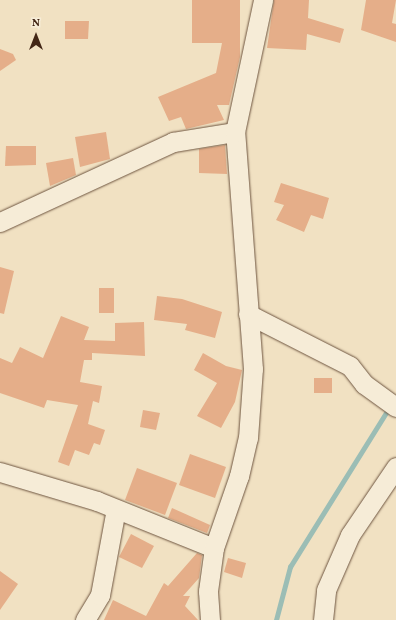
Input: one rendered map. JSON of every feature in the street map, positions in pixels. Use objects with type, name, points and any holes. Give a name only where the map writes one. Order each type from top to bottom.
[{"type":"street","points":[[210,620],[208,591],[214,548],[240,476],[248,438],[253,369],[235,132],[263,0]]},
{"type":"street","points":[[0,222],[174,142],[235,132]]},
{"type":"street","points":[[248,314],[350,366],[364,384],[390,403]]},
{"type":"street","points":[[323,620],[326,590],[350,535],[396,467]]},
{"type":"street","points":[[0,472],[116,509],[214,548]]},
{"type":"street","points":[[85,620],[100,595],[116,509]]},
{"type":"building","points":[[192,0],[240,0],[240,57],[229,105],[217,105],[224,120],[186,129],[181,117],[169,121],[158,97],[216,73],[222,43],[192,43]]},
{"type":"building","points":[[274,0],[309,0],[308,18],[344,29],[340,43],[307,34],[306,50],[267,48]]},
{"type":"building","points":[[366,0],[396,0],[392,23],[396,24],[396,42],[361,30]]},
{"type":"building","points":[[65,21],[89,21],[88,39],[65,39]]},
{"type":"building","points":[[0,49],[13,54],[16,60],[0,71]]},
{"type":"building","points":[[106,132],[110,159],[80,167],[75,137]]},
{"type":"building","points":[[225,145],[227,174],[199,173],[199,149]]},
{"type":"building","points":[[6,146],[36,146],[36,165],[5,166]]},
{"type":"building","points":[[73,158],[76,175],[50,186],[46,163]]},
{"type":"building","points":[[281,183],[329,198],[323,219],[311,215],[304,232],[276,220],[284,205],[274,202]]},
{"type":"building","points":[[0,267],[14,271],[4,314],[0,313]]},
{"type":"building","points":[[99,288],[114,288],[114,313],[99,313]]},
{"type":"building","points":[[157,296],[182,299],[222,312],[215,338],[185,330],[187,324],[154,320]]},
{"type":"building","points":[[61,316],[89,327],[84,340],[115,341],[115,323],[144,322],[145,356],[92,353],[92,360],[84,360],[80,382],[102,386],[99,403],[93,401],[88,424],[105,430],[100,445],[94,443],[89,455],[75,450],[69,466],[58,462],[78,405],[47,400],[44,408],[0,393],[0,358],[12,363],[20,347],[43,358]]},
{"type":"building","points":[[203,353],[226,366],[242,370],[235,402],[221,428],[197,416],[217,383],[194,370]]},
{"type":"building","points":[[314,378],[332,378],[332,393],[314,393]]},
{"type":"building","points":[[143,410],[160,413],[156,430],[140,427]]},
{"type":"building","points":[[190,454],[226,467],[215,498],[179,485]]},
{"type":"building","points":[[137,468],[177,483],[165,515],[125,500]]},
{"type":"building","points":[[172,508],[210,525],[207,533],[168,518]]},
{"type":"building","points":[[131,534],[154,546],[142,568],[119,557]]},
{"type":"building","points":[[197,553],[202,555],[199,578],[183,596],[190,596],[185,606],[198,620],[104,620],[113,600],[146,616],[164,583],[168,586]]},
{"type":"building","points":[[228,558],[246,563],[242,578],[224,572]]},
{"type":"building","points":[[0,571],[18,584],[0,610]]},
{"type":"waterway","points":[[276,620],[290,567],[389,408]]}]
